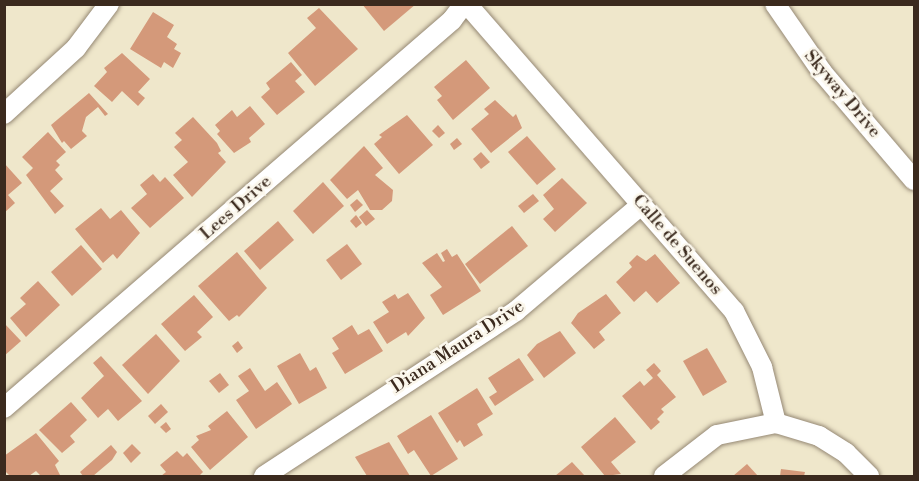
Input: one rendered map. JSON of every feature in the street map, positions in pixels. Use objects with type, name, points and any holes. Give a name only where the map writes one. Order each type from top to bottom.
[{"type":"street","points":[[4,114],[76,48],[110,4]]},
{"type":"street","name":"Calle de Suenos","points":[[465,4],[642,204],[742,324],[762,367],[776,423]]},
{"type":"street","name":"Lees Drive","points":[[4,408],[452,20],[465,4]]},
{"type":"street","name":"Skyway Drive","points":[[775,4],[822,72],[915,180]]},
{"type":"street","name":"Diana Maura Drive","points":[[264,477],[516,311],[642,204]]},
{"type":"street","points":[[664,477],[717,435],[776,423],[819,436],[846,453],[869,477]]},
{"type":"building","points":[[362,4],[416,4],[384,31]]},
{"type":"building","points":[[319,8],[358,49],[315,86],[288,53],[316,28],[307,18]]},
{"type":"building","points":[[153,12],[174,25],[167,37],[177,44],[174,49],[181,53],[173,68],[164,62],[161,68],[130,49]]},
{"type":"building","points":[[122,53],[150,79],[138,92],[145,98],[138,106],[122,91],[112,102],[94,86],[107,72],[104,68]]},
{"type":"building","points":[[466,60],[490,88],[453,120],[437,100],[442,96],[434,87]]},
{"type":"building","points":[[291,62],[302,75],[295,81],[305,92],[277,115],[261,97],[270,89],[266,83]]},
{"type":"building","points":[[89,93],[108,114],[105,116],[98,107],[86,117],[82,131],[87,136],[71,149],[64,141],[62,143],[51,125]]},
{"type":"building","points":[[495,100],[513,117],[516,114],[522,128],[491,153],[471,129],[489,114],[484,109]]},
{"type":"building","points":[[250,106],[265,124],[249,138],[251,142],[234,153],[217,134],[220,131],[215,125],[232,110],[237,117]]},
{"type":"building","points":[[407,115],[433,145],[399,174],[374,144],[382,137],[379,135]]},
{"type":"building","points":[[193,117],[217,143],[221,151],[218,153],[226,162],[192,197],[173,175],[188,162],[174,147],[182,140],[175,133]]},
{"type":"building","points":[[438,125],[445,133],[439,138],[432,131]]},
{"type":"building","points":[[48,132],[66,152],[56,161],[60,165],[55,170],[63,179],[50,191],[64,206],[55,214],[26,175],[33,168],[22,157]]},
{"type":"building","points":[[527,136],[556,169],[537,185],[508,152]]},
{"type":"building","points":[[457,138],[462,144],[454,150],[450,144]]},
{"type":"building","points":[[364,146],[383,168],[375,175],[393,190],[392,201],[382,210],[370,210],[358,190],[347,199],[330,180]]},
{"type":"building","points":[[481,152],[490,162],[481,169],[473,159]]},
{"type":"building","points":[[4,163],[22,183],[8,195],[15,203],[4,213]]},
{"type":"building","points":[[153,174],[160,182],[165,177],[184,198],[150,228],[131,208],[147,194],[140,185]]},
{"type":"building","points":[[562,178],[587,203],[555,232],[543,219],[554,209],[543,195]]},
{"type":"building","points":[[323,182],[344,206],[313,234],[293,211]]},
{"type":"building","points":[[533,194],[539,201],[524,213],[518,206]]},
{"type":"building","points":[[357,199],[363,205],[355,212],[350,205]]},
{"type":"building","points":[[101,208],[110,219],[121,210],[140,233],[117,259],[113,254],[103,263],[75,229]]},
{"type":"building","points":[[367,210],[375,219],[366,226],[359,217]]},
{"type":"building","points":[[356,215],[362,223],[356,228],[350,221]]},
{"type":"building","points":[[278,221],[294,240],[260,270],[244,251]]},
{"type":"building","points":[[512,226],[528,246],[480,284],[465,264]]},
{"type":"building","points":[[347,244],[362,264],[341,280],[326,260]]},
{"type":"building","points":[[81,245],[102,269],[72,296],[51,272]]},
{"type":"building","points":[[447,249],[452,257],[457,254],[481,291],[443,315],[430,295],[442,287],[422,263],[437,253],[443,262],[445,261],[441,253]]},
{"type":"building","points":[[237,252],[267,288],[239,317],[237,315],[229,321],[198,286]]},
{"type":"building","points":[[655,254],[680,283],[657,303],[646,291],[634,302],[616,282],[632,267],[629,263],[637,255],[646,261]]},
{"type":"building","points":[[38,281],[60,305],[26,337],[10,318],[26,304],[20,298]]},
{"type":"building","points":[[408,293],[425,318],[408,336],[406,332],[387,344],[373,322],[389,312],[382,302],[395,294],[398,299]]},
{"type":"building","points":[[606,294],[621,313],[599,332],[605,340],[594,349],[571,323],[578,313]]},
{"type":"building","points":[[194,295],[213,317],[197,332],[202,337],[185,351],[161,324]]},
{"type":"building","points":[[4,323],[21,341],[4,356]]},
{"type":"building","points":[[352,325],[358,335],[369,329],[383,351],[345,374],[332,353],[339,349],[332,338]]},
{"type":"building","points":[[560,331],[576,353],[544,378],[527,355],[537,344]]},
{"type":"building","points":[[156,334],[180,361],[148,394],[122,365]]},
{"type":"building","points":[[238,341],[243,348],[237,353],[232,346]]},
{"type":"building","points":[[707,348],[727,382],[703,396],[683,361]]},
{"type":"building","points":[[300,353],[310,371],[316,367],[327,388],[299,404],[277,366]]},
{"type":"building","points":[[101,356],[142,401],[118,421],[108,409],[98,418],[81,398],[104,376],[93,363]]},
{"type":"building","points":[[519,358],[534,380],[495,406],[489,397],[497,392],[488,378]]},
{"type":"building","points":[[654,363],[661,371],[657,375],[676,397],[661,409],[664,412],[657,419],[660,422],[651,430],[622,396],[640,381],[644,386],[653,378],[646,370]]},
{"type":"building","points":[[250,368],[265,391],[277,382],[292,404],[256,429],[236,400],[249,391],[238,376]]},
{"type":"building","points":[[220,373],[229,385],[219,393],[209,381]]},
{"type":"building","points":[[477,388],[493,414],[477,424],[483,435],[464,447],[460,440],[457,443],[438,413]]},
{"type":"building","points":[[71,402],[87,420],[70,436],[75,442],[62,453],[39,430]]},
{"type":"building","points":[[161,404],[168,412],[155,424],[148,416]]},
{"type":"building","points":[[227,411],[248,437],[210,470],[191,447],[199,440],[196,436],[211,430],[208,426]]},
{"type":"building","points":[[431,415],[458,459],[431,476],[414,450],[408,454],[397,436]]},
{"type":"building","points":[[615,417],[636,442],[611,462],[621,474],[605,476],[581,447]]},
{"type":"building","points":[[166,422],[171,429],[166,433],[160,427]]},
{"type":"building","points":[[36,433],[59,461],[55,465],[60,475],[41,476],[36,471],[29,476],[10,476],[4,470],[4,456]]},
{"type":"building","points":[[389,442],[410,476],[367,476],[355,457]]},
{"type":"building","points":[[132,444],[141,453],[131,463],[123,453]]},
{"type":"building","points":[[111,445],[117,452],[112,460],[93,476],[83,476],[80,472]]},
{"type":"building","points":[[177,451],[183,457],[187,453],[203,472],[199,476],[161,476],[166,472],[160,465]]},
{"type":"building","points":[[572,462],[585,476],[555,476]]},
{"type":"building","points":[[747,464],[758,476],[733,476]]},
{"type":"building","points":[[781,469],[805,472],[804,476],[780,476]]}]
